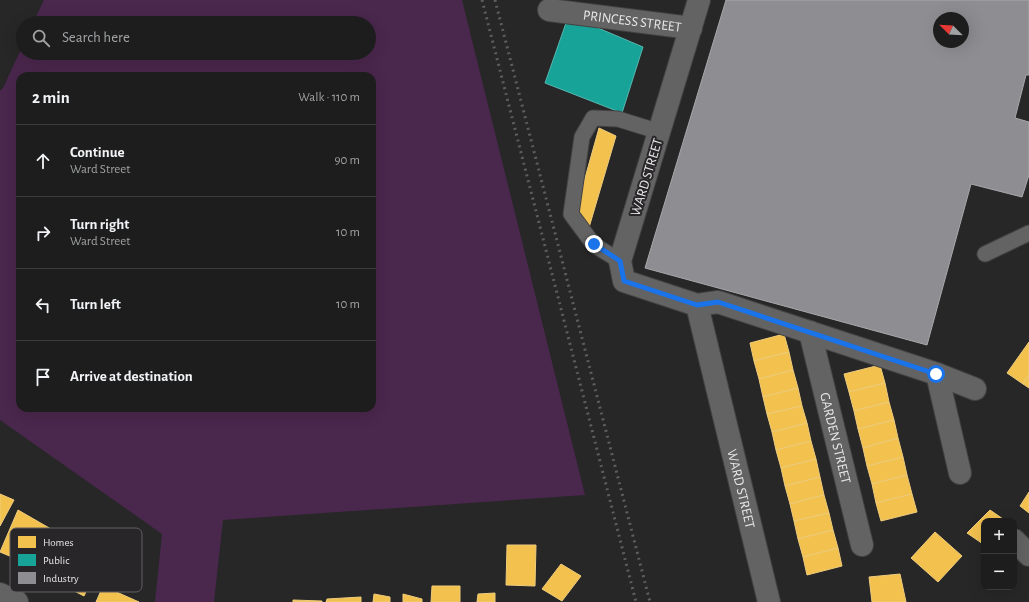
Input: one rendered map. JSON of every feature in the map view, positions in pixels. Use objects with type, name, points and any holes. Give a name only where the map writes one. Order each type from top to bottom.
[{"type":"street","name":"WARD STREET","points":[[699,0],[620,261],[624,281],[697,305],[718,302],[936,374],[975,390]]},
{"type":"street","name":"PRINCESS STREET","points":[[549,10],[691,28]]},
{"type":"street","name":"WARD STREET","points":[[697,305],[768,602]]},
{"type":"street","name":"GARDEN STREET","points":[[810,332],[862,545]]},
{"type":"street","points":[[936,374],[960,473]]},
{"type":"street","points":[[1017,543],[1029,555]]},
{"type":"street","points":[[0,594],[17,602]]},
{"type":"lane","points":[[620,261],[594,244],[571,214],[582,137],[592,118],[618,119],[660,132]]},
{"type":"lane","points":[[985,254],[1029,233]]},
{"type":"shaded area","points":[[44,0],[462,0],[585,495],[223,520],[214,602],[155,602],[162,534],[0,420],[0,91],[4,86],[16,60],[376,60],[376,16],[36,16]]},
{"type":"building: Homes","points":[[599,128],[616,136],[588,231],[576,210]]},
{"type":"building: Homes","points":[[784,334],[789,352],[754,361],[750,343]]},
{"type":"building: Homes","points":[[1029,342],[1029,375],[1023,384],[1007,373]]},
{"type":"building: Homes","points":[[789,352],[793,370],[759,379],[754,361]]},
{"type":"building: Homes","points":[[880,365],[885,383],[849,392],[844,374]]},
{"type":"building: Homes","points":[[793,370],[798,388],[763,397],[759,379]]},
{"type":"building: Homes","points":[[1029,375],[1029,388],[1023,384]]},
{"type":"building: Homes","points":[[885,383],[889,402],[854,411],[849,392]]},
{"type":"building: Homes","points":[[798,388],[802,406],[767,414],[763,397]]},
{"type":"building: Homes","points":[[889,402],[894,420],[858,429],[854,411]]},
{"type":"building: Homes","points":[[802,406],[807,423],[772,432],[767,414]]},
{"type":"building: Homes","points":[[894,420],[898,438],[863,448],[858,429]]},
{"type":"building: Homes","points":[[807,423],[811,441],[776,450],[772,432]]},
{"type":"building: Homes","points":[[898,438],[903,457],[867,466],[863,448]]},
{"type":"building: Homes","points":[[811,441],[816,459],[781,468],[776,450]]},
{"type":"building: Homes","points":[[903,457],[907,475],[872,484],[867,466]]},
{"type":"building: Homes","points":[[816,459],[820,477],[785,486],[781,468]]},
{"type":"building: Homes","points":[[907,475],[912,494],[876,503],[872,484]]},
{"type":"building: Homes","points":[[820,477],[824,495],[790,504],[785,486]]},
{"type":"building: Homes","points":[[1029,492],[1029,513],[1020,506]]},
{"type":"building: Homes","points":[[0,494],[14,500],[0,526]]},
{"type":"building: Homes","points":[[912,494],[917,512],[881,521],[876,503]]},
{"type":"building: Homes","points":[[824,495],[829,513],[794,521],[790,504]]},
{"type":"building: Homes","points":[[18,510],[49,528],[10,528]]},
{"type":"building: Homes","points":[[990,510],[1002,518],[982,518]]},
{"type":"building: Homes","points":[[829,513],[833,530],[798,539],[794,521]]},
{"type":"building: Homes","points":[[981,519],[981,543],[967,533]]},
{"type":"building: Homes","points":[[10,529],[10,556],[0,552]]},
{"type":"building: Homes","points":[[833,530],[838,548],[803,557],[798,539]]},
{"type":"building: Homes","points":[[935,532],[962,556],[938,582],[911,558]]},
{"type":"building: Homes","points":[[507,545],[536,545],[535,586],[506,585]]},
{"type":"building: Homes","points":[[838,548],[842,566],[807,575],[803,557]]},
{"type":"building: Homes","points":[[561,564],[581,576],[562,601],[542,589]]},
{"type":"building: Homes","points":[[900,574],[906,602],[872,602],[869,577]]},
{"type":"building: Homes","points":[[432,586],[460,586],[460,602],[431,602]]},
{"type":"building: Homes","points":[[76,592],[86,592],[84,596]]},
{"type":"building: Homes","points":[[100,592],[116,592],[139,602],[96,602]]},
{"type":"building: Homes","points":[[495,593],[495,602],[477,602],[478,594]]},
{"type":"building: Homes","points":[[374,594],[390,597],[390,602],[373,602]]},
{"type":"building: Homes","points":[[403,594],[422,599],[422,602],[403,602]]},
{"type":"building: Homes","points":[[361,597],[361,602],[326,602],[327,599]]},
{"type":"building: Homes","points":[[293,600],[322,601],[322,602],[293,602]]},
{"type":"building: Public","points":[[566,23],[591,25],[643,47],[622,113],[545,83]]},
{"type":"building: Industry","points":[[726,0],[1029,0],[1029,75],[1026,75],[1015,118],[1029,122],[1029,175],[1022,197],[971,184],[927,345],[645,268]]},
{"type":"railway","points":[[482,0],[636,602]]},
{"type":"railway","points":[[495,0],[650,602]]},
{"type":"route","points":[[594,244],[620,261],[624,281],[697,305],[718,302],[936,374]]}]
